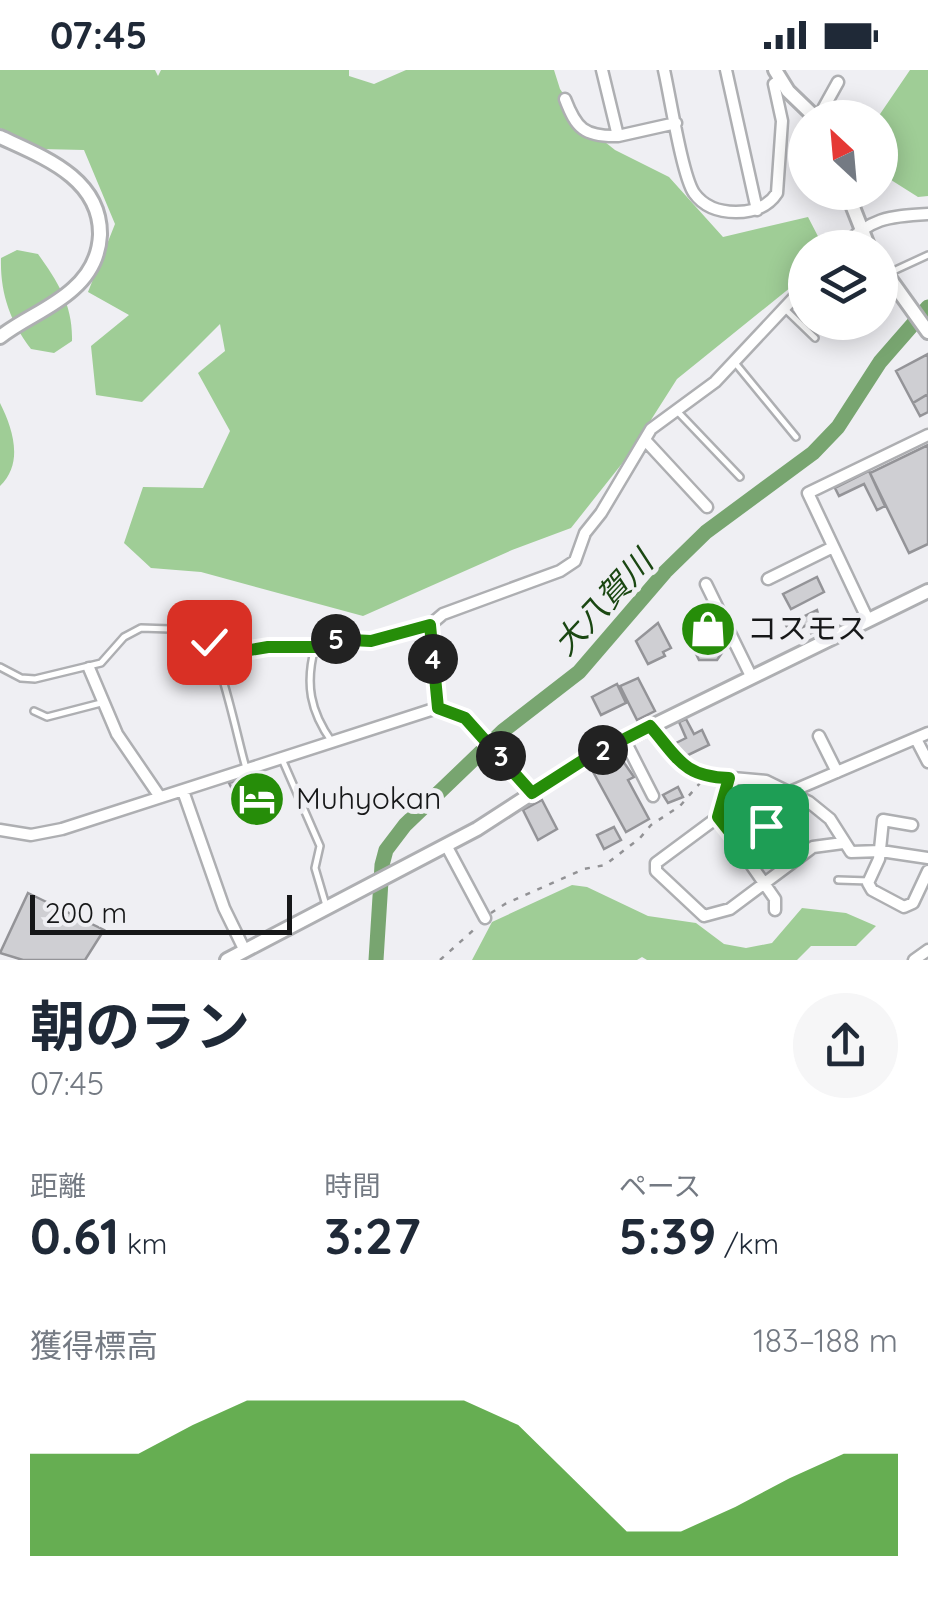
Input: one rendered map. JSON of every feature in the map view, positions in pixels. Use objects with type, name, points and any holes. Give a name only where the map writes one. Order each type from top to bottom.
[{"type":"street","points":[[602,70],[618,136]]},
{"type":"street","points":[[664,70],[688,181],[700,200],[724,211],[756,210],[777,194],[782,121],[774,84],[778,75],[801,100]]},
{"type":"street","points":[[726,70],[756,210]]},
{"type":"street","points":[[828,100],[838,82]]},
{"type":"street","points":[[564,99],[574,123],[601,136],[676,123]]},
{"type":"street","points":[[0,137],[44,157],[81,183],[96,208],[100,232],[93,264],[78,284],[0,337]]},
{"type":"street","points":[[853,210],[859,229],[894,215],[925,214]]},
{"type":"street","points":[[898,290],[928,332]]},
{"type":"street","points":[[438,708],[430,625],[444,614],[570,566],[591,523],[659,421],[706,390],[788,304]]},
{"type":"street","points":[[868,620],[808,493],[928,435]]},
{"type":"street","points":[[644,440],[707,507]]},
{"type":"street","points":[[768,579],[834,546]]},
{"type":"street","points":[[706,584],[751,676]]},
{"type":"street","points":[[228,960],[248,955],[446,846],[585,759],[928,591]]},
{"type":"street","points":[[89,668],[102,703],[136,764],[160,797]]},
{"type":"street","points":[[0,830],[31,835],[49,832],[438,708],[465,718],[532,793]]},
{"type":"street","points":[[650,726],[686,767],[703,777],[757,779],[793,794],[830,819],[851,852],[880,851],[928,858]]},
{"type":"street","points":[[740,845],[789,810],[793,794],[928,734]]},
{"type":"street","points":[[819,736],[837,772]]},
{"type":"street","points":[[916,738],[928,762]]},
{"type":"street","points":[[624,739],[653,796]]},
{"type":"street","points":[[729,778],[718,817],[656,864],[656,872],[704,916],[730,910],[813,847],[843,844]]},
{"type":"street","points":[[183,791],[224,908],[248,955]]},
{"type":"street","points":[[718,817],[764,882],[776,902],[775,910]]},
{"type":"street","points":[[912,825],[883,820],[880,851],[869,881],[872,890],[904,907],[914,904],[928,870]]},
{"type":"street","points":[[446,846],[486,918]]},
{"type":"street","points":[[914,960],[928,950]]},
{"type":"lane","points":[[925,214],[928,227]]},
{"type":"lane","points":[[898,265],[928,255]]},
{"type":"lane","points":[[784,308],[788,312]]},
{"type":"lane","points":[[735,361],[796,437]]},
{"type":"lane","points":[[676,410],[740,477]]},
{"type":"lane","points":[[214,656],[268,647],[315,647],[331,639],[371,641],[430,625]]},
{"type":"lane","points":[[0,667],[30,680],[89,668],[107,658],[130,633],[149,626],[200,630],[207,636],[214,656],[247,770]]},
{"type":"lane","points":[[315,647],[309,674],[311,705],[332,742]]},
{"type":"lane","points":[[34,711],[47,716],[102,703]]},
{"type":"lane","points":[[282,759],[320,846],[316,868],[325,902]]},
{"type":"lane","points":[[838,880],[869,881]]},
{"type":"path","points":[[440,960],[504,904],[584,869],[608,863],[651,825],[680,806],[703,777]]},
{"type":"green space","points":[[0,70],[155,70],[158,76],[161,70],[349,70],[349,76],[374,84],[406,70],[554,70],[560,89],[585,126],[615,150],[669,177],[723,237],[808,217],[815,230],[788,230],[788,289],[677,379],[628,456],[571,528],[363,616],[201,572],[151,568],[124,543],[143,487],[203,488],[230,431],[198,373],[225,351],[220,324],[142,402],[96,395],[91,346],[129,315],[88,292],[115,224],[84,150],[41,149],[0,128]]},
{"type":"green space","points":[[910,70],[928,70],[928,196],[918,197],[898,184],[898,100],[890,100]]},
{"type":"green space","points":[[17,250],[38,254],[67,305],[72,341],[54,353],[31,349],[8,306],[1,258]]},
{"type":"green space","points":[[0,403],[12,435],[14,456],[0,486]]},
{"type":"green space","points":[[572,885],[587,887],[648,916],[696,923],[724,944],[746,948],[772,943],[802,908],[846,913],[876,926],[856,946],[811,946],[797,960],[642,957],[472,960],[492,922]]},
{"type":"building","points":[[928,354],[928,394],[913,403],[896,371]]},
{"type":"building","points":[[928,394],[928,412],[920,416],[913,403]]},
{"type":"building","points":[[928,445],[928,544],[909,553],[870,473]]},
{"type":"building","points":[[869,471],[885,506],[877,510],[864,484],[839,496],[835,488]]},
{"type":"building","points":[[817,577],[824,592],[791,609],[783,594]]},
{"type":"building","points":[[817,610],[822,628],[811,633],[807,625],[790,633],[786,625]]},
{"type":"building","points":[[714,614],[726,647],[717,660],[699,660],[686,633]]},
{"type":"building","points":[[658,623],[671,648],[663,652],[665,656],[648,664],[636,641]]},
{"type":"building","points":[[638,678],[655,711],[637,720],[620,686]]},
{"type":"building","points":[[617,684],[626,703],[601,715],[592,697]]},
{"type":"building","points":[[686,719],[694,734],[702,730],[709,745],[684,757],[676,743],[686,738],[679,722]]},
{"type":"building","points":[[618,754],[634,777],[628,780],[649,819],[626,832],[591,768]]},
{"type":"building","name":"Muhyokan","points":[[238,780],[247,801],[260,792],[266,808],[241,819],[242,809],[229,783]]},
{"type":"building","points":[[678,787],[683,797],[668,803],[663,795]]},
{"type":"building","points":[[542,800],[557,829],[538,840],[523,810]]},
{"type":"building","points":[[614,827],[621,840],[604,849],[597,835]]},
{"type":"building","points":[[28,893],[104,930],[85,960],[23,960],[0,953]]},
{"type":"waterway","name":"大八賀川","points":[[376,960],[382,865],[386,850],[405,825],[503,731],[579,672],[665,572],[706,532],[813,453],[838,427],[880,362],[928,307]]},
{"type":"place","name":"コスモス","points":[[708,629]]},
{"type":"place","name":"Muhyokan","points":[[257,799]]},
{"type":"route","points":[[209,642],[214,656],[268,647],[315,647],[331,639],[371,641],[430,625],[438,708],[465,718],[532,793],[585,759],[650,726],[690,771],[705,778],[729,778],[718,817],[740,845],[766,826]]}]
